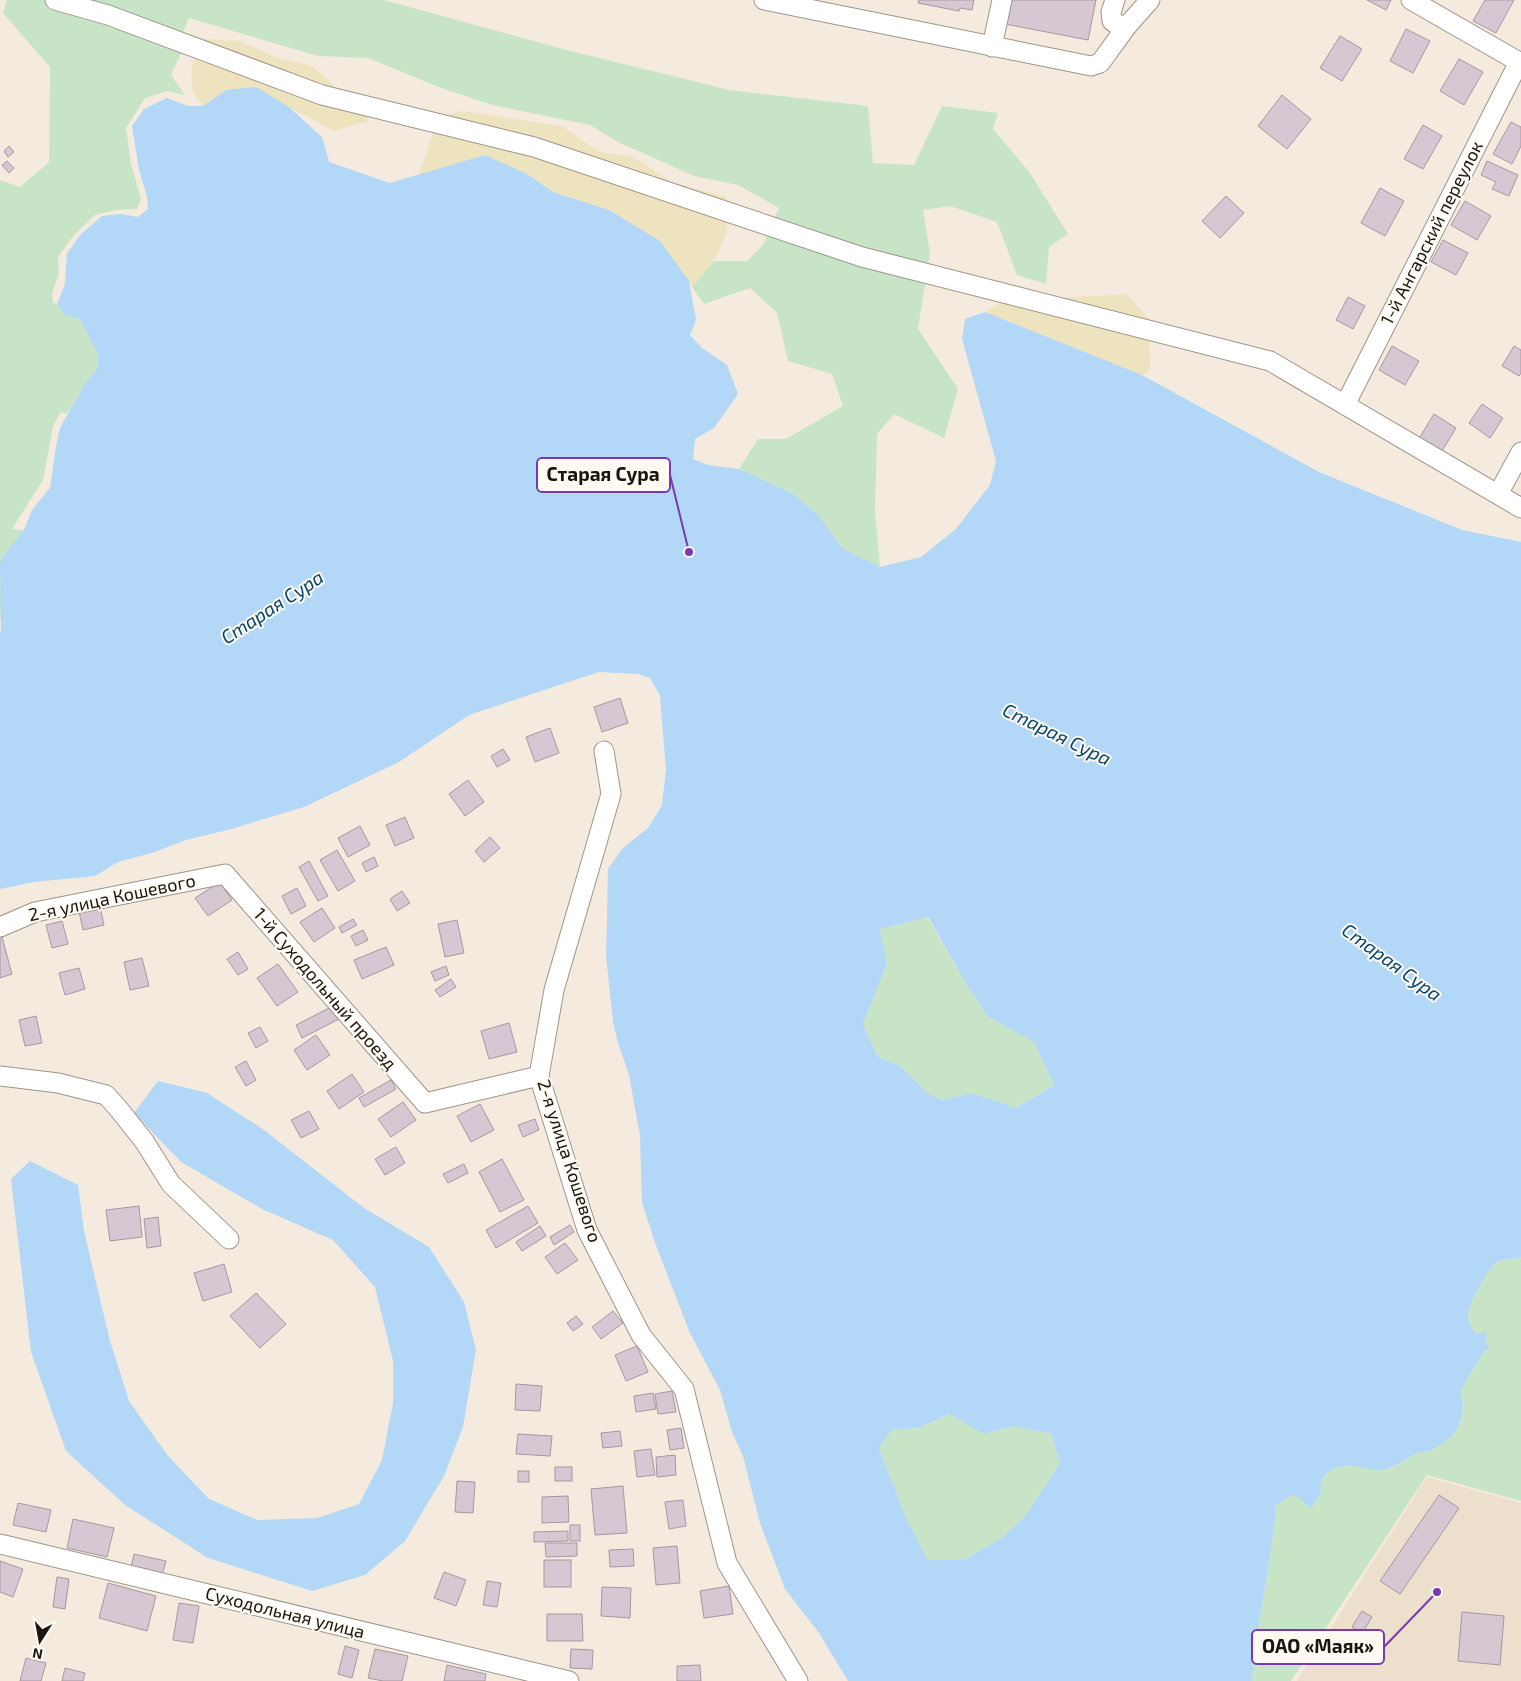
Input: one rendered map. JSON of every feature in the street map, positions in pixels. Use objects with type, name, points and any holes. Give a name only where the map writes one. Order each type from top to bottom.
[{"type":"street","points":[[55,0],[108,15],[322,95],[534,147],[862,257],[1270,362],[1521,508]]},
{"type":"street","points":[[764,0],[1091,66],[1100,63],[1126,26],[1150,0]]},
{"type":"street","points":[[992,46],[1002,0]]},
{"type":"street","points":[[1115,0],[1111,12],[1112,21],[1126,26]]},
{"type":"street","points":[[1411,0],[1520,62]]},
{"type":"street","name":"1-й Ангарский переулок","points":[[1345,405],[1520,62]]},
{"type":"street","points":[[1498,494],[1521,452]]},
{"type":"street","name":"2-я улица Кошевого","points":[[604,751],[611,794],[554,990],[539,1076],[587,1230],[641,1335],[684,1390],[727,1563],[798,1681]]},
{"type":"street","name":"2-я улица Кошевого","points":[[0,926],[36,912],[225,874]]},
{"type":"street","name":"1-й Суходольный проезд","points":[[225,874],[425,1103],[539,1076]]},
{"type":"street","points":[[0,1076],[58,1083],[106,1095],[144,1142],[171,1184],[229,1239]]},
{"type":"street","name":"Суходольная улица","points":[[0,1544],[570,1681]]},
{"type":"shaded area","points":[[1427,1477],[1521,1503],[1521,1681],[1297,1681]]},
{"type":"green space","points":[[7,0],[384,0],[567,50],[729,90],[868,106],[873,163],[914,165],[942,106],[998,113],[993,129],[1030,173],[1068,234],[1049,247],[1046,284],[1017,275],[997,222],[950,206],[923,210],[930,253],[918,329],[958,389],[944,438],[894,414],[877,434],[875,511],[880,567],[843,549],[819,516],[792,493],[739,469],[758,439],[786,439],[843,406],[832,374],[788,361],[777,313],[750,288],[704,304],[692,287],[714,261],[747,261],[763,245],[779,208],[738,185],[694,176],[618,142],[590,125],[492,105],[441,88],[368,58],[318,56],[189,18],[183,32],[182,51],[171,75],[185,95],[167,91],[145,98],[126,128],[131,164],[141,199],[137,209],[117,210],[95,215],[74,235],[58,257],[59,273],[52,293],[53,303],[57,304],[64,314],[80,319],[98,354],[97,368],[84,385],[67,414],[61,412],[53,426],[43,480],[12,529],[24,530],[0,620],[0,180],[20,187],[49,162],[50,67],[3,13]]},
{"type":"green space","points":[[927,917],[966,984],[988,1017],[1034,1042],[1054,1085],[1015,1108],[972,1093],[942,1100],[929,1094],[899,1065],[878,1057],[863,1024],[887,964],[880,929]]},
{"type":"green space","points":[[1521,1257],[1521,1501],[1427,1475],[1291,1681],[1252,1681],[1276,1505],[1294,1495],[1302,1499],[1307,1506],[1321,1494],[1321,1484],[1325,1476],[1337,1467],[1352,1465],[1382,1469],[1393,1467],[1413,1455],[1437,1447],[1452,1435],[1458,1428],[1463,1411],[1463,1401],[1460,1392],[1483,1352],[1489,1349],[1485,1344],[1485,1333],[1476,1333],[1471,1327],[1468,1315],[1469,1310],[1484,1279],[1493,1266],[1502,1260]]},
{"type":"green space","points":[[949,1414],[984,1434],[1014,1426],[1051,1434],[1060,1463],[1025,1516],[1003,1537],[964,1560],[928,1560],[908,1522],[879,1448],[891,1430],[919,1428]]},
{"type":"sand","points":[[203,39],[240,41],[275,57],[312,66],[338,89],[363,97],[368,121],[334,131],[289,107],[226,90],[203,106],[193,93],[191,69]]},
{"type":"sand","points":[[462,111],[562,126],[599,152],[632,156],[672,182],[726,197],[727,232],[714,261],[692,287],[689,281],[609,210],[553,192],[527,174],[419,175],[438,118]]},
{"type":"sand","points":[[1022,290],[1062,298],[1127,294],[1149,319],[1150,370],[1142,375],[985,312]]},
{"type":"water","points":[[256,87],[289,107],[322,137],[329,162],[390,183],[485,155],[527,174],[553,192],[609,210],[660,241],[689,281],[696,320],[690,335],[702,348],[727,365],[738,394],[714,428],[695,439],[693,459],[708,465],[739,469],[792,493],[819,516],[843,549],[880,567],[921,557],[956,529],[990,485],[996,461],[962,339],[965,319],[985,312],[1142,375],[1319,472],[1462,530],[1521,542],[1521,1257],[1502,1260],[1493,1266],[1484,1278],[1469,1309],[1468,1314],[1471,1326],[1476,1333],[1485,1333],[1487,1335],[1485,1344],[1488,1345],[1489,1349],[1483,1352],[1460,1392],[1463,1411],[1461,1420],[1452,1436],[1437,1447],[1413,1455],[1389,1468],[1381,1470],[1345,1466],[1330,1471],[1323,1478],[1321,1494],[1311,1507],[1294,1495],[1276,1505],[1252,1681],[848,1681],[819,1633],[785,1589],[760,1523],[743,1456],[732,1432],[720,1390],[690,1333],[655,1243],[642,1202],[640,1136],[629,1075],[613,1022],[606,956],[608,869],[623,848],[648,828],[662,805],[666,769],[660,696],[650,678],[638,674],[599,672],[565,683],[469,715],[399,762],[304,807],[231,829],[186,840],[152,853],[118,862],[95,876],[34,882],[0,889],[0,563],[24,530],[32,510],[50,488],[60,428],[84,385],[97,368],[98,354],[80,319],[64,314],[57,304],[65,284],[67,253],[81,234],[102,216],[121,214],[138,217],[148,209],[132,126],[144,109],[167,98],[188,106],[203,106],[226,90]],"holes":[[[928,917],[966,984],[988,1017],[1034,1042],[1054,1085],[1016,1108],[972,1093],[942,1100],[929,1094],[899,1065],[878,1057],[863,1024],[887,964],[880,929]],[[949,1414],[984,1434],[1014,1426],[1051,1434],[1060,1463],[1025,1516],[1003,1537],[964,1560],[928,1560],[908,1522],[879,1448],[891,1430],[919,1428]]]},
{"type":"water","points":[[158,1081],[207,1093],[264,1130],[364,1208],[429,1247],[464,1302],[476,1350],[463,1427],[444,1476],[405,1541],[365,1575],[312,1591],[208,1558],[125,1505],[66,1451],[31,1352],[11,1179],[30,1161],[78,1185],[84,1231],[110,1341],[129,1401],[168,1456],[209,1499],[257,1520],[317,1518],[359,1504],[382,1460],[393,1403],[393,1361],[375,1287],[333,1240],[262,1209],[181,1162],[134,1113]]},
{"type":"building","points":[[919,0],[974,0],[972,10],[960,8],[959,11],[918,3]]},
{"type":"building","points":[[1010,0],[1096,0],[1088,40],[1005,24]]},
{"type":"building","points":[[1367,0],[1391,0],[1386,10]]},
{"type":"building","points":[[1485,0],[1514,0],[1496,33],[1473,21]]},
{"type":"building","points":[[1406,29],[1430,41],[1413,73],[1390,61]]},
{"type":"building","points":[[1340,36],[1362,49],[1342,81],[1320,68]]},
{"type":"building","points":[[1459,59],[1483,72],[1464,105],[1440,91]]},
{"type":"building","points":[[1282,95],[1311,119],[1287,149],[1258,126]]},
{"type":"building","points":[[1511,122],[1521,127],[1521,146],[1512,164],[1493,154]]},
{"type":"building","points":[[1423,125],[1442,136],[1423,169],[1404,159]]},
{"type":"building","points":[[9,146],[14,152],[8,157],[4,151]]},
{"type":"building","points":[[7,161],[14,168],[9,173],[2,165]]},
{"type":"building","points":[[1487,161],[1518,175],[1509,196],[1492,189],[1496,182],[1481,175]]},
{"type":"building","points":[[1380,188],[1404,201],[1385,236],[1361,223]]},
{"type":"building","points":[[1226,196],[1244,213],[1220,238],[1202,221]]},
{"type":"building","points":[[1465,201],[1491,216],[1477,240],[1451,225]]},
{"type":"building","points":[[1443,240],[1468,253],[1456,275],[1431,262]]},
{"type":"building","points":[[1348,297],[1365,306],[1353,329],[1336,320]]},
{"type":"building","points":[[1392,346],[1419,361],[1405,385],[1379,370]]},
{"type":"building","points":[[1514,346],[1521,350],[1521,373],[1519,376],[1502,366]]},
{"type":"building","points":[[1482,404],[1503,418],[1490,438],[1469,423]]},
{"type":"building","points":[[1434,414],[1456,428],[1439,456],[1417,442]]},
{"type":"building","points":[[620,698],[628,723],[602,732],[594,707]]},
{"type":"building","points":[[550,728],[559,753],[535,762],[526,737]]},
{"type":"building","points":[[503,749],[510,760],[497,767],[491,756]]},
{"type":"building","points":[[468,780],[484,802],[465,816],[449,794]]},
{"type":"building","points":[[405,817],[414,838],[395,846],[386,825]]},
{"type":"building","points":[[360,826],[370,845],[348,857],[338,838]]},
{"type":"building","points":[[490,837],[500,848],[484,862],[475,851]]},
{"type":"building","points":[[337,850],[355,881],[338,891],[320,860]]},
{"type":"building","points":[[374,857],[378,866],[366,872],[362,863]]},
{"type":"building","points":[[309,861],[328,896],[318,901],[299,867]]},
{"type":"building","points":[[220,882],[232,900],[208,916],[195,898]]},
{"type":"building","points":[[297,888],[306,906],[291,914],[282,896]]},
{"type":"building","points":[[402,891],[410,903],[397,911],[390,899]]},
{"type":"building","points":[[99,902],[104,925],[83,930],[78,907]]},
{"type":"building","points":[[322,908],[335,928],[314,942],[300,922]]},
{"type":"building","points":[[353,919],[357,925],[342,933],[339,927]]},
{"type":"building","points":[[457,920],[464,953],[445,957],[438,924]]},
{"type":"building","points":[[62,921],[68,944],[52,948],[46,925]]},
{"type":"building","points":[[363,930],[368,940],[356,946],[351,936]]},
{"type":"building","points":[[0,934],[12,974],[0,978]]},
{"type":"building","points":[[386,947],[394,965],[362,979],[354,960]]},
{"type":"building","points":[[238,952],[248,969],[238,975],[227,959]]},
{"type":"building","points":[[142,958],[149,986],[130,990],[124,962]]},
{"type":"building","points":[[278,964],[298,992],[277,1006],[257,978]]},
{"type":"building","points":[[446,966],[449,975],[435,981],[431,972]]},
{"type":"building","points":[[79,968],[85,989],[65,995],[59,973]]},
{"type":"building","points":[[451,979],[456,987],[440,997],[435,990]]},
{"type":"building","points":[[333,1006],[339,1019],[302,1038],[296,1025]]},
{"type":"building","points":[[36,1016],[42,1043],[25,1046],[19,1020]]},
{"type":"building","points":[[509,1023],[517,1052],[489,1059],[481,1031]]},
{"type":"building","points":[[260,1027],[268,1041],[256,1048],[248,1033]]},
{"type":"building","points":[[316,1035],[330,1055],[307,1070],[294,1050]]},
{"type":"building","points":[[246,1061],[256,1080],[246,1086],[235,1067]]},
{"type":"building","points":[[352,1074],[364,1092],[339,1109],[327,1091]]},
{"type":"building","points":[[391,1080],[396,1089],[364,1107],[359,1098]]},
{"type":"building","points":[[403,1102],[416,1120],[391,1137],[378,1119]]},
{"type":"building","points":[[480,1104],[494,1130],[471,1142],[457,1116]]},
{"type":"building","points":[[309,1111],[319,1129],[301,1138],[291,1120]]},
{"type":"building","points":[[535,1119],[539,1130],[523,1137],[518,1125]]},
{"type":"building","points":[[396,1147],[405,1163],[385,1175],[375,1159]]},
{"type":"building","points":[[502,1159],[524,1200],[500,1212],[479,1172]]},
{"type":"building","points":[[464,1164],[468,1173],[448,1183],[443,1174]]},
{"type":"building","points":[[139,1206],[142,1237],[110,1241],[106,1210]]},
{"type":"building","points":[[528,1206],[538,1223],[496,1248],[486,1230]]},
{"type":"building","points":[[158,1217],[161,1246],[147,1248],[144,1219]]},
{"type":"building","points":[[570,1225],[574,1232],[554,1245],[550,1237]]},
{"type":"building","points":[[540,1226],[546,1236],[522,1251],[516,1242]]},
{"type":"building","points":[[565,1243],[578,1260],[557,1274],[545,1257]]},
{"type":"building","points":[[224,1264],[232,1292],[203,1301],[194,1273]]},
{"type":"building","points":[[256,1293],[286,1324],[260,1348],[230,1316]]},
{"type":"building","points":[[613,1311],[623,1323],[601,1339],[592,1327]]},
{"type":"building","points":[[576,1316],[583,1324],[573,1331],[567,1323]]},
{"type":"building","points":[[637,1346],[648,1372],[626,1381],[615,1355]]},
{"type":"building","points":[[516,1384],[542,1386],[540,1411],[515,1410]]},
{"type":"building","points":[[672,1391],[676,1412],[658,1414],[655,1394]]},
{"type":"building","points":[[653,1393],[656,1409],[636,1412],[634,1396]]},
{"type":"building","points":[[681,1428],[684,1448],[670,1450],[667,1430]]},
{"type":"building","points":[[620,1431],[622,1446],[603,1448],[601,1433]]},
{"type":"building","points":[[518,1434],[552,1436],[550,1456],[516,1454]]},
{"type":"building","points":[[651,1449],[655,1475],[637,1477],[634,1451]]},
{"type":"building","points":[[675,1455],[676,1475],[657,1477],[656,1457]]},
{"type":"building","points":[[555,1467],[572,1467],[572,1481],[555,1481]]},
{"type":"building","points":[[518,1471],[529,1471],[529,1482],[518,1482]]},
{"type":"building","points":[[457,1481],[475,1482],[473,1513],[455,1512]]},
{"type":"building","points":[[623,1486],[627,1533],[595,1535],[591,1489]]},
{"type":"building","points":[[1439,1495],[1459,1508],[1400,1594],[1380,1581]]},
{"type":"building","points":[[568,1496],[569,1522],[542,1523],[542,1497]]},
{"type":"building","points":[[683,1500],[686,1526],[669,1529],[665,1502]]},
{"type":"building","points":[[18,1503],[51,1510],[46,1532],[13,1525]]},
{"type":"building","points":[[73,1519],[114,1528],[107,1557],[67,1548]]},
{"type":"building","points":[[570,1525],[580,1525],[580,1541],[570,1541]]},
{"type":"building","points":[[568,1531],[568,1541],[534,1542],[534,1532]]},
{"type":"building","points":[[545,1543],[577,1543],[577,1556],[546,1557]]},
{"type":"building","points":[[677,1546],[680,1583],[656,1585],[653,1548]]},
{"type":"building","points":[[633,1549],[634,1566],[610,1567],[609,1550]]},
{"type":"building","points":[[134,1554],[166,1561],[161,1579],[130,1572]]},
{"type":"building","points":[[544,1560],[571,1560],[571,1587],[544,1587]]},
{"type":"building","points":[[0,1561],[23,1569],[13,1597],[0,1592]]},
{"type":"building","points":[[444,1572],[466,1580],[456,1606],[434,1598]]},
{"type":"building","points":[[57,1577],[69,1579],[65,1609],[53,1607]]},
{"type":"building","points":[[487,1581],[501,1583],[497,1607],[483,1605]]},
{"type":"building","points":[[108,1583],[156,1596],[147,1631],[99,1618]]},
{"type":"building","points":[[729,1586],[733,1614],[704,1618],[700,1591]]},
{"type":"building","points":[[602,1587],[631,1588],[630,1618],[601,1616]]},
{"type":"building","points":[[179,1603],[199,1606],[193,1643],[173,1640]]},
{"type":"building","points":[[1362,1611],[1372,1617],[1362,1633],[1352,1627]]},
{"type":"building","points":[[1462,1612],[1504,1616],[1500,1665],[1458,1661]]},
{"type":"building","points":[[547,1614],[582,1614],[583,1641],[547,1641]]},
{"type":"building","points":[[345,1646],[359,1650],[352,1678],[338,1674]]},
{"type":"building","points":[[375,1649],[408,1656],[402,1681],[383,1681],[368,1678]]},
{"type":"building","points":[[571,1649],[593,1650],[592,1669],[570,1668]]},
{"type":"building","points":[[26,1658],[46,1663],[41,1681],[20,1681]]},
{"type":"building","points":[[447,1665],[486,1674],[485,1681],[444,1681]]},
{"type":"building","points":[[700,1665],[701,1681],[677,1681],[677,1666]]},
{"type":"building","points":[[65,1668],[85,1673],[83,1681],[62,1681]]},
{"type":"place","name":"Старая Сура","points":[[689,552]]},
{"type":"place","name":"ОАО «Маяк»","points":[[1437,1592]]}]
